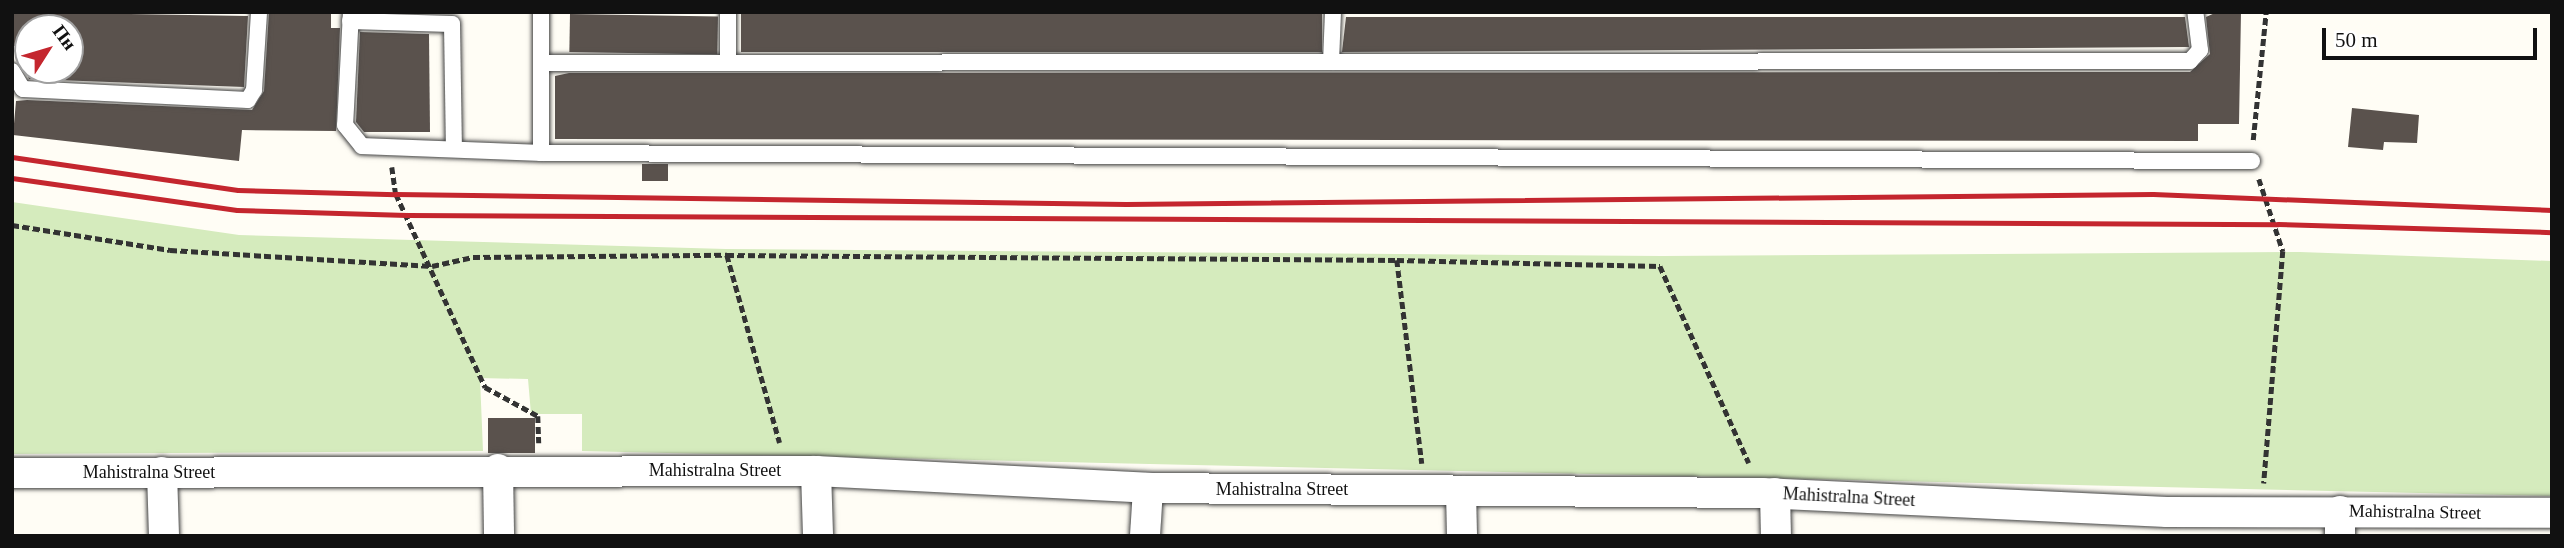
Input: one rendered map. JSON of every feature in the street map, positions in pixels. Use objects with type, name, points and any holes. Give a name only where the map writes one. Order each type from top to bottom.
[{"type":"street","name":"Mahistralna Street","points":[[12,473],[498,469],[802,470],[1147,488],[1769,493],[2167,524],[2264,512],[2340,523],[2552,513]]},
{"type":"street","points":[[498,469],[499,536]]},
{"type":"street","points":[[802,470],[818,536]]},
{"type":"street","points":[[162,472],[164,536]]},
{"type":"street","points":[[1145,536],[1147,488]]},
{"type":"street","points":[[1461,491],[1462,536]]},
{"type":"street","points":[[1769,493],[1776,536]]},
{"type":"lane","points":[[12,71],[23,89],[248,100],[254,90],[259,12]]},
{"type":"lane","points":[[541,12],[541,153]]},
{"type":"lane","points":[[728,12],[728,63]]},
{"type":"lane","points":[[1331,62],[1333,12]]},
{"type":"lane","points":[[541,63],[2190,61],[2200,50],[2200,14]]},
{"type":"lane","points":[[454,149],[452,24],[351,17],[345,125],[362,146],[541,153],[2252,160]]},
{"type":"path","points":[[2264,512],[2283,251],[2252,160],[2266,12]]},
{"type":"path","points":[[389,147],[396,194],[432,266],[485,387],[538,416],[540,469]]},
{"type":"path","points":[[12,225],[170,250],[432,266],[473,257],[727,255],[1397,260],[1660,266],[1769,493]]},
{"type":"path","points":[[727,255],[802,470]]},
{"type":"path","points":[[1397,260],[1425,491]]},
{"type":"green space","points":[[12,202],[239,235],[726,249],[1662,256],[2300,252],[2552,261],[2552,496],[582,451],[582,414],[531,414],[528,379],[480,378],[483,451],[12,454]]},
{"type":"building","points":[[12,12],[248,16],[244,87],[84,81],[84,14],[14,14],[12,46]]},
{"type":"building","points":[[269,12],[331,12],[331,28],[340,28],[336,131],[242,130],[239,161],[13,135],[16,101],[252,110],[264,91]]},
{"type":"building","points":[[2217,12],[2241,12],[2239,124],[2198,124],[2198,141],[555,139],[555,76],[569,73],[2190,72],[2210,54],[2206,17]]},
{"type":"building","points":[[570,14],[718,17],[717,55],[569,52]]},
{"type":"building","points":[[741,14],[1322,14],[1322,52],[741,52]]},
{"type":"building","points":[[1346,17],[2185,17],[2189,47],[1342,52]]},
{"type":"building","points":[[360,32],[429,34],[430,132],[364,132],[356,122]]},
{"type":"building","points":[[2352,108],[2419,115],[2417,143],[2384,142],[2383,150],[2348,147]]},
{"type":"building","points":[[642,164],[668,164],[668,181],[642,181]]},
{"type":"building","points":[[488,418],[535,418],[535,453],[488,453]]},
{"type":"railway","points":[[12,157],[238,190],[396,194],[1126,204],[2153,194],[2552,210]]},
{"type":"railway","points":[[12,178],[237,210],[407,215],[2278,224],[2552,232]]}]
